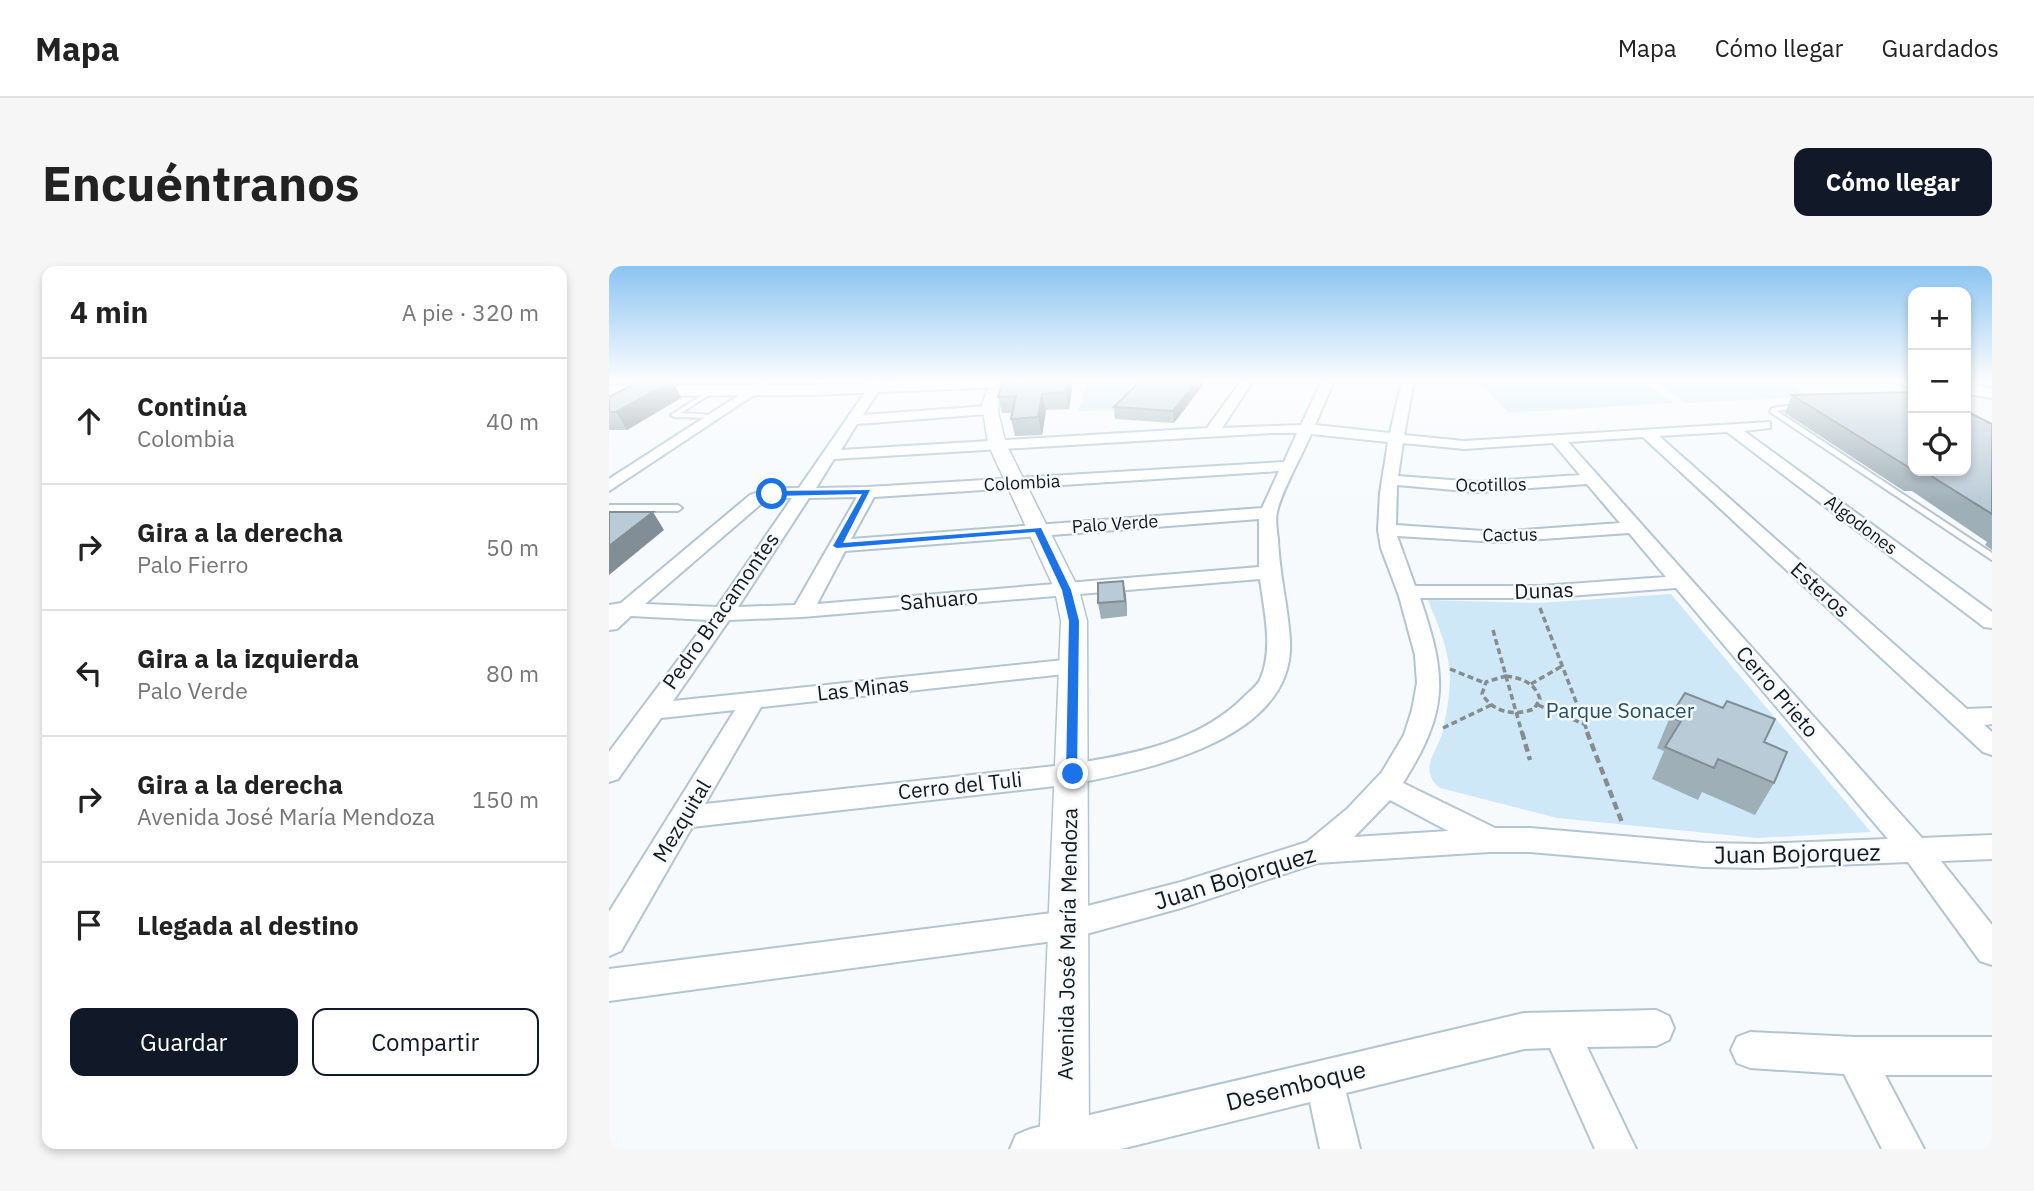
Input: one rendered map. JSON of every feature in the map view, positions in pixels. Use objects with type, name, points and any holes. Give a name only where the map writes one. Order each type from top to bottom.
[{"type":"street","points":[[613,481],[706,422]]},
{"type":"street","name":"Pedro Bracamontes","points":[[609,772],[723,614],[827,455],[853,422]]},
{"type":"street","name":"Avenida José María Mendoza","points":[[999,422],[997,444],[1067,590],[1074,621],[1068,925],[1053,1147]]},
{"type":"street","points":[[1212,432],[1219,422]]},
{"type":"street","name":"Cerro del Tuli","points":[[685,817],[1073,774],[1135,763],[1202,740],[1243,713],[1271,683],[1279,642],[1269,572],[1268,513],[1310,422]]},
{"type":"street","points":[[1317,851],[1360,817],[1408,757],[1419,728],[1429,681],[1408,592],[1392,552],[1387,530],[1400,422]]},
{"type":"street","points":[[827,455],[1212,432],[1307,429],[1453,445],[1765,425]]},
{"type":"street","name":"Algodones","points":[[1730,427],[1992,622]]},
{"type":"street","name":"Esteros","points":[[1647,433],[1992,746]]},
{"type":"street","name":"Cerro Prieto","points":[[1556,439],[1917,852],[1992,950]]},
{"type":"street","name":"Colombia","points":[[617,609],[756,499],[772,494],[868,492],[1289,466]]},
{"type":"street","name":"Ocotillos","points":[[1391,480],[1477,487],[1591,479]]},
{"type":"street","points":[[802,611],[868,492]]},
{"type":"street","name":"Palo Verde","points":[[837,546],[1268,513]]},
{"type":"street","name":"Cactus","points":[[1387,530],[1498,537],[1632,527]]},
{"type":"street","name":"Sahuaro","points":[[617,609],[723,614],[802,611],[1269,572]]},
{"type":"street","name":"Dunas","points":[[1408,592],[1541,592],[1680,582]]},
{"type":"street","points":[[609,624],[617,609]]},
{"type":"street","name":"Las Minas","points":[[651,711],[1075,666]]},
{"type":"street","name":"Mezquital","points":[[609,941],[753,700]]},
{"type":"street","points":[[1961,718],[1992,716]]},
{"type":"street","points":[[1387,786],[1489,840]]},
{"type":"street","name":"Juan Bojorquez","points":[[609,985],[1068,925],[1181,895],[1317,851],[1489,840],[1572,843],[1704,855],[1760,856],[1992,847]]},
{"type":"street","name":"Desemboque","points":[[1053,1147],[1524,1031],[1656,1028]]},
{"type":"street","points":[[1562,1032],[1616,1149]]},
{"type":"street","points":[[1750,1050],[1855,1056],[1992,1056]]},
{"type":"street","points":[[1855,1056],[1904,1149]]},
{"type":"street","points":[[1324,1079],[1340,1149]]},
{"type":"lane","points":[[1788,422],[1992,557]]},
{"type":"lane","points":[[609,508],[678,508]]},
{"type":"lane","points":[[609,521],[628,508]]},
{"type":"path","points":[[1538,603],[1623,825]]},
{"type":"path","points":[[1493,630],[1530,760]]},
{"type":"path","points":[[1531,684],[1562,666]]},
{"type":"path","points":[[1450,669],[1485,683],[1506,676],[1531,684],[1539,694],[1538,705],[1534,709],[1517,713],[1491,705],[1482,694],[1485,683]]},
{"type":"path","points":[[1443,729],[1491,705]]},
{"type":"path","points":[[1538,705],[1584,724]]},
{"type":"green space","name":"Parque Sonacer","points":[[1671,594],[1871,832],[1757,838],[1557,818],[1440,788],[1433,781],[1430,766],[1444,726],[1450,674],[1444,641],[1428,600],[1538,603]]},
{"type":"building","points":[[1836,422],[1908,422],[1908,467]]},
{"type":"building","points":[[1971,422],[1992,424],[1992,514],[1931,476],[1971,476]]},
{"type":"building","points":[[609,512],[653,512],[609,546]]},
{"type":"building","points":[[1123,581],[1125,601],[1098,603],[1098,583]]},
{"type":"building","points":[[1685,693],[1723,708],[1727,701],[1775,719],[1764,742],[1787,752],[1774,783],[1718,759],[1714,768],[1665,747],[1681,721],[1670,717]]},
{"type":"route","points":[[772,494],[868,492],[837,546],[1038,530],[1067,590],[1074,621],[1073,774]]}]
